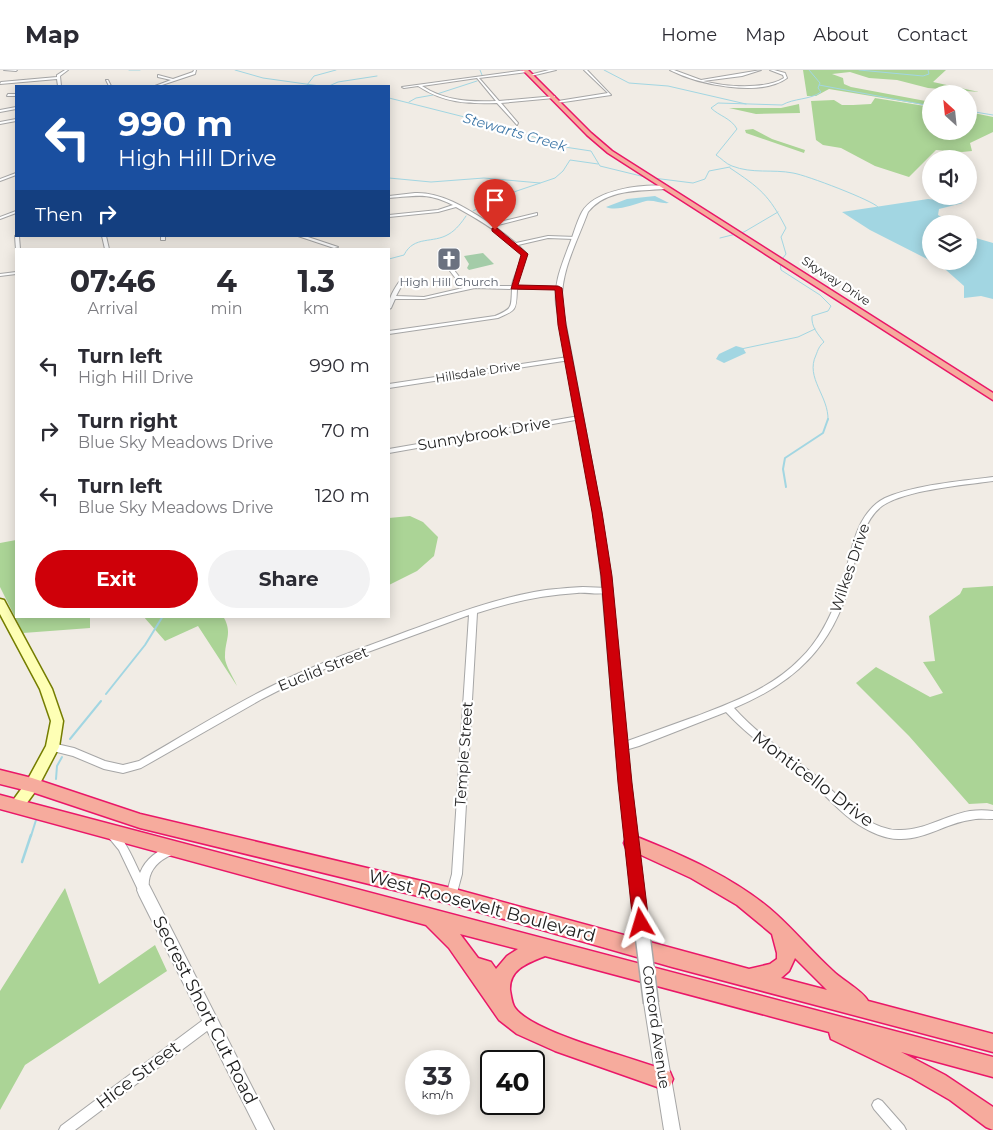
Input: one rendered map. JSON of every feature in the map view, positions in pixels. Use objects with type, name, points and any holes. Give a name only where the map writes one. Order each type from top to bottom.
[{"type":"highway","name":"Skyway Drive","points":[[527,72],[599,144],[993,397]]},
{"type":"highway","name":"West Roosevelt Boulevard","points":[[0,776],[140,821],[451,896],[993,1043]]},
{"type":"highway","name":"West Roosevelt Boulevard","points":[[8,804],[172,850],[804,1016],[993,1068]]},
{"type":"highway","points":[[632,843],[734,893],[776,926],[819,973],[840,991],[874,1010]]},
{"type":"highway","points":[[424,916],[443,928],[458,943],[487,991],[519,1025],[540,1036],[663,1079]]},
{"type":"highway","points":[[746,977],[768,975],[780,969],[787,958],[786,946],[776,926]]},
{"type":"highway","points":[[500,993],[502,977],[508,965],[520,957],[544,948]]},
{"type":"highway","points":[[474,968],[480,966],[485,968],[500,993],[507,1014]]},
{"type":"highway","points":[[804,1016],[916,1068],[972,1102],[993,1120]]},
{"type":"main road","points":[[0,603],[46,689],[57,721],[52,747],[32,785],[8,804]]},
{"type":"street","points":[[6,70],[16,70]]},
{"type":"street","points":[[59,70],[66,70]]},
{"type":"street","points":[[1,83],[58,78],[66,70]]},
{"type":"street","points":[[404,86],[554,70]]},
{"type":"street","points":[[419,84],[430,92],[468,104],[556,100],[610,94],[585,70]]},
{"type":"street","points":[[673,70],[680,70]]},
{"type":"street","points":[[673,70],[718,85],[758,85],[782,81],[786,78],[784,74],[772,70]]},
{"type":"street","points":[[700,80],[742,75],[760,70]]},
{"type":"street","points":[[160,85],[194,71],[201,72]]},
{"type":"street","points":[[159,76],[175,80]]},
{"type":"street","points":[[477,77],[516,124]]},
{"type":"street","points":[[58,78],[60,85]]},
{"type":"street","points":[[107,81],[109,85]]},
{"type":"street","points":[[8,95],[15,94]]},
{"type":"street","points":[[0,111],[15,108]]},
{"type":"street","points":[[0,123],[15,120]]},
{"type":"street","points":[[0,180],[15,174]]},
{"type":"street","name":"Concord Avenue","points":[[665,187],[614,194],[598,199],[586,209],[574,238],[558,288],[568,359],[597,512],[608,591],[641,923],[672,1130]]},
{"type":"street","points":[[390,197],[431,195],[456,206],[490,226],[515,244],[525,254],[514,288],[514,306],[504,314],[390,331]]},
{"type":"street","points":[[390,216],[438,211],[456,206]]},
{"type":"street","points":[[0,218],[15,214]]},
{"type":"street","points":[[490,226],[536,214]]},
{"type":"street","points":[[303,237],[336,248]]},
{"type":"street","points":[[515,244],[548,237],[574,238]]},
{"type":"street","points":[[452,271],[465,288]]},
{"type":"street","points":[[0,275],[15,273]]},
{"type":"street","points":[[390,306],[401,283]]},
{"type":"street","points":[[394,297],[424,298],[465,288],[558,288]]},
{"type":"street","name":"Hillsdale Drive","points":[[390,386],[568,359]]},
{"type":"street","name":"Sunnybrook Drive","points":[[390,450],[579,418]]},
{"type":"street","name":"Wilkes Drive","points":[[622,747],[728,708],[764,692],[808,657],[835,615],[860,536],[871,511],[881,503],[907,494],[993,479]]},
{"type":"street","name":"Euclid Street","points":[[52,747],[74,752],[104,765],[123,769],[141,764],[267,692],[302,675],[473,611],[540,592],[608,591]]},
{"type":"street","name":"Temple Street","points":[[451,896],[456,874],[473,611]]},
{"type":"street","name":"Monticello Drive","points":[[728,708],[747,729],[814,780],[862,822],[880,830],[898,835],[915,834],[957,817],[982,813],[993,815]]},
{"type":"street","name":"Secrest Short Cut Road","points":[[108,832],[122,847],[266,1130]]},
{"type":"street","points":[[144,890],[143,875],[149,864],[158,856],[172,850]]},
{"type":"street","name":"Hice Street","points":[[65,1130],[211,1021]]},
{"type":"street","points":[[878,1105],[900,1130]]},
{"type":"green space","points":[[803,70],[946,70],[933,82],[947,85],[922,86],[897,80],[869,78],[850,72],[832,74],[843,78],[844,84],[851,87],[922,100],[922,104],[829,89],[816,96],[807,96]]},
{"type":"green space","points":[[875,98],[922,106],[922,140],[976,140],[970,143],[972,150],[922,150],[922,164],[909,177],[875,166],[841,148],[823,145],[816,140],[811,101],[834,100],[842,105],[871,104]]},
{"type":"green space","points":[[799,104],[800,113],[756,114],[729,108],[781,108]]},
{"type":"green space","points":[[978,114],[993,117],[993,132],[978,139]]},
{"type":"green space","points":[[753,129],[772,139],[805,150],[804,153],[746,133],[745,130]]},
{"type":"green space","points":[[483,253],[494,264],[469,270],[467,268],[469,264],[464,256]]},
{"type":"green space","points":[[410,516],[423,522],[438,537],[434,556],[417,571],[390,584],[390,518]]},
{"type":"green space","points":[[15,540],[15,617],[0,587],[0,543]]},
{"type":"green space","points":[[993,586],[993,805],[987,803],[969,804],[909,736],[856,683],[876,667],[930,697],[943,693],[923,662],[935,661],[929,616],[960,594],[963,588]]},
{"type":"green space","points":[[16,618],[90,618],[90,628],[23,633]]},
{"type":"green space","points":[[145,618],[224,618],[228,627],[225,659],[237,686],[198,626],[165,641]]},
{"type":"green space","points":[[65,888],[99,984],[155,945],[167,971],[25,1065],[0,1110],[0,991]]},
{"type":"water","points":[[655,196],[669,203],[646,201],[615,209],[606,207],[627,199]]},
{"type":"water","points":[[922,200],[922,205],[955,205],[939,209],[938,215],[922,215],[922,256],[870,230],[842,212]]},
{"type":"water","points":[[977,238],[993,243],[993,299],[981,296],[964,298],[964,286],[946,270],[977,270]]},
{"type":"water","points":[[736,346],[743,348],[746,353],[724,363],[716,359],[719,354]]},
{"type":"waterway","name":"Stewarts Creek","points":[[129,70],[140,70]]},
{"type":"waterway","name":"Stewarts Creek","points":[[235,70],[263,78],[308,84]]},
{"type":"waterway","points":[[308,84],[314,76],[336,70]]},
{"type":"waterway","points":[[480,70],[482,75]]},
{"type":"waterway","points":[[604,70],[629,83],[668,86],[745,104]]},
{"type":"waterway","name":"Stewarts Creek","points":[[809,70],[820,83],[819,85]]},
{"type":"waterway","name":"Stewarts Creek","points":[[859,70],[923,76],[929,74],[928,70]]},
{"type":"waterway","points":[[331,85],[338,82],[377,76]]},
{"type":"waterway","points":[[437,94],[477,81]]},
{"type":"waterway","name":"Stewarts Creek","points":[[308,84],[313,85]]},
{"type":"waterway","name":"Stewarts Creek","points":[[745,104],[782,105],[817,95],[821,92],[818,88],[819,85]]},
{"type":"waterway","points":[[819,85],[922,104]]},
{"type":"waterway","points":[[409,102],[416,98],[433,95]]},
{"type":"waterway","name":"Stewarts Creek","points":[[390,98],[512,129],[558,146],[591,151],[600,166],[645,177]]},
{"type":"waterway","points":[[745,104],[718,103],[711,108],[732,122],[737,129],[716,155],[730,165],[740,168],[755,171],[785,172],[811,178],[853,194],[878,207]]},
{"type":"waterway","points":[[978,112],[993,115]]},
{"type":"waterway","points":[[473,211],[502,196],[555,178],[563,171],[570,160],[598,164]]},
{"type":"waterway","name":"Stewarts Creek","points":[[653,178],[693,183],[705,179],[709,171],[730,167]]},
{"type":"waterway","points":[[730,168],[763,193],[777,213]]},
{"type":"waterway","points":[[390,178],[431,182],[484,178],[540,183]]},
{"type":"waterway","points":[[720,238],[744,232],[777,213]]},
{"type":"waterway","points":[[777,213],[786,228],[781,237],[786,254],[780,262],[781,270],[820,295],[831,306],[828,311],[812,316],[815,329]]},
{"type":"waterway","points":[[390,259],[404,255],[408,249],[418,242],[437,239],[449,234],[466,216]]},
{"type":"waterway","points":[[741,349],[798,337],[815,329]]},
{"type":"waterway","points":[[815,329],[824,342],[816,355],[813,371],[825,403],[828,419]]},
{"type":"waterway","points":[[786,487],[783,469],[785,458],[823,433],[828,419]]},
{"type":"waterway","points":[[106,694],[145,645],[162,618]]},
{"type":"waterway","points":[[70,739],[101,701]]},
{"type":"waterway","points":[[56,779],[57,766],[62,757]]},
{"type":"waterway","points":[[31,836],[36,820]]},
{"type":"waterway","points":[[22,862],[31,835]]},
{"type":"place","name":"High Hill Church","points":[[449,259]]},
{"type":"route","points":[[495,230],[515,244],[525,254],[514,288],[558,288],[562,325],[597,512],[606,576],[625,783],[641,923]]}]
